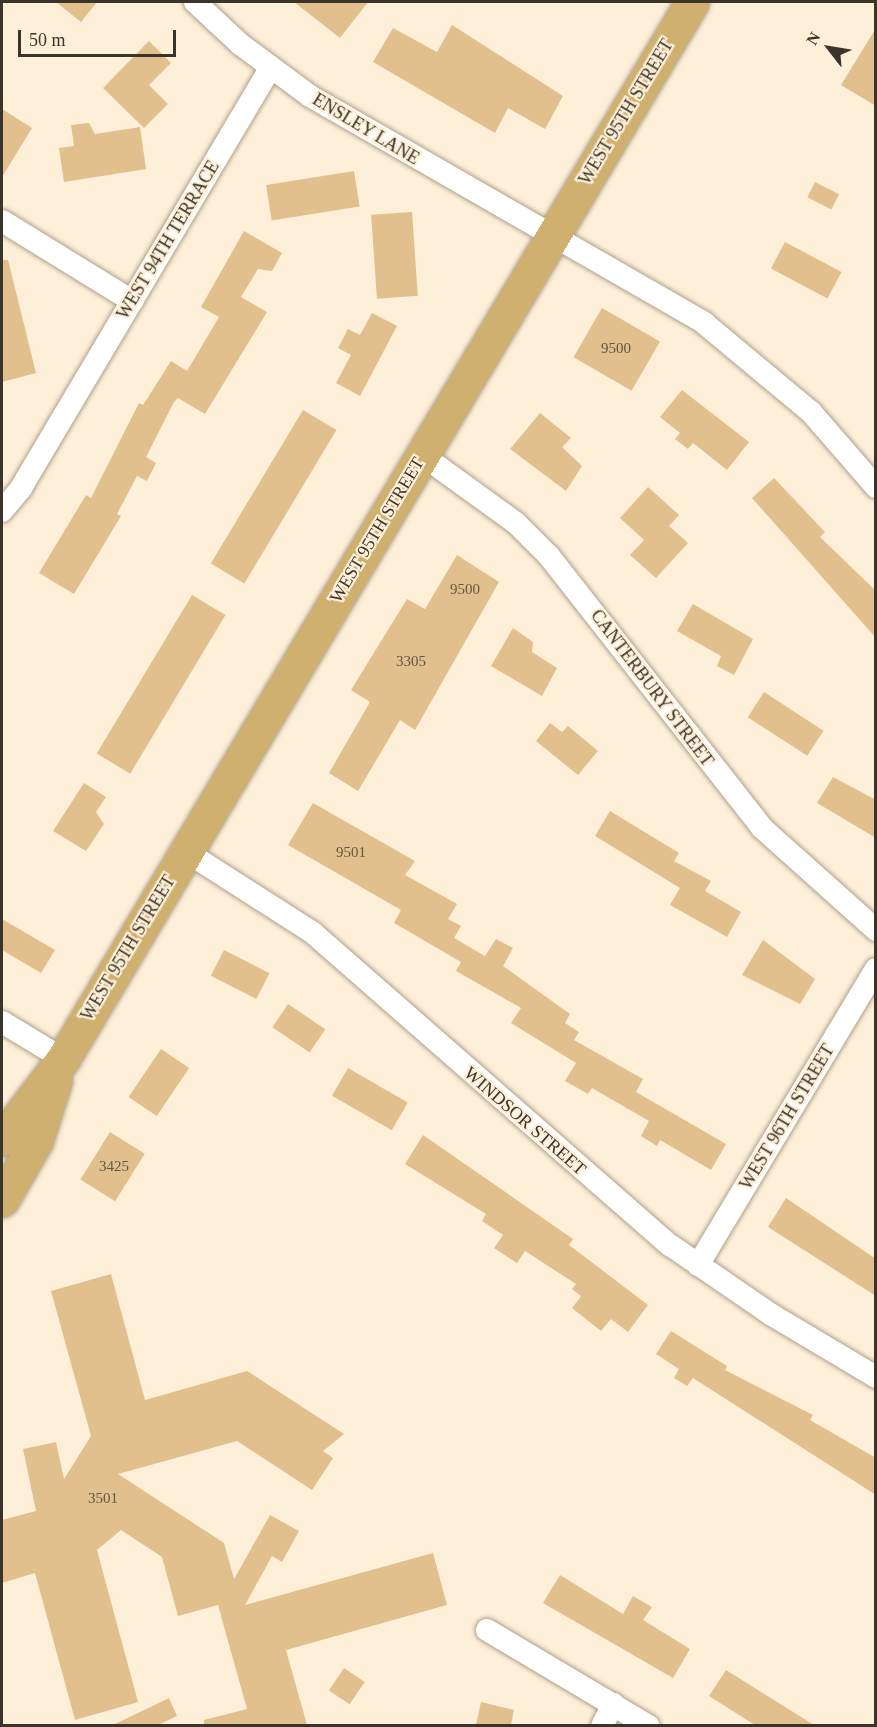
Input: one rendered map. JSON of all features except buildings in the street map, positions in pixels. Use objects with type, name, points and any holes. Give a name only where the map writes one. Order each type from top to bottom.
[{"type":"main road","name":"WEST 95TH STREET","points":[[2,1139],[63,1059],[692,2]]},
{"type":"main road","name":"WEST 95TH STREET","points":[[2,1200],[36,1141],[63,1059]]},
{"type":"street","name":"ENSLEY LANE","points":[[195,2],[270,68],[551,237],[634,279],[752,358],[812,412],[876,486]]},
{"type":"street","name":"WEST 94TH TERRACE","points":[[2,511],[66,412],[270,68]]},
{"type":"street","points":[[2,221],[132,301]]},
{"type":"street","name":"CANTERBURY STREET","points":[[422,455],[516,523],[549,556],[762,828],[876,930]]},
{"type":"street","name":"WINDSOR STREET","points":[[185,851],[313,933],[549,1145],[698,1265],[876,1377]]},
{"type":"street","name":"WEST 96TH STREET","points":[[698,1265],[876,969]]},
{"type":"street","points":[[2,1022],[63,1059]]},
{"type":"street","points":[[488,1630],[649,1725]]},
{"type":"street","points":[[602,1725],[613,1704]]}]
